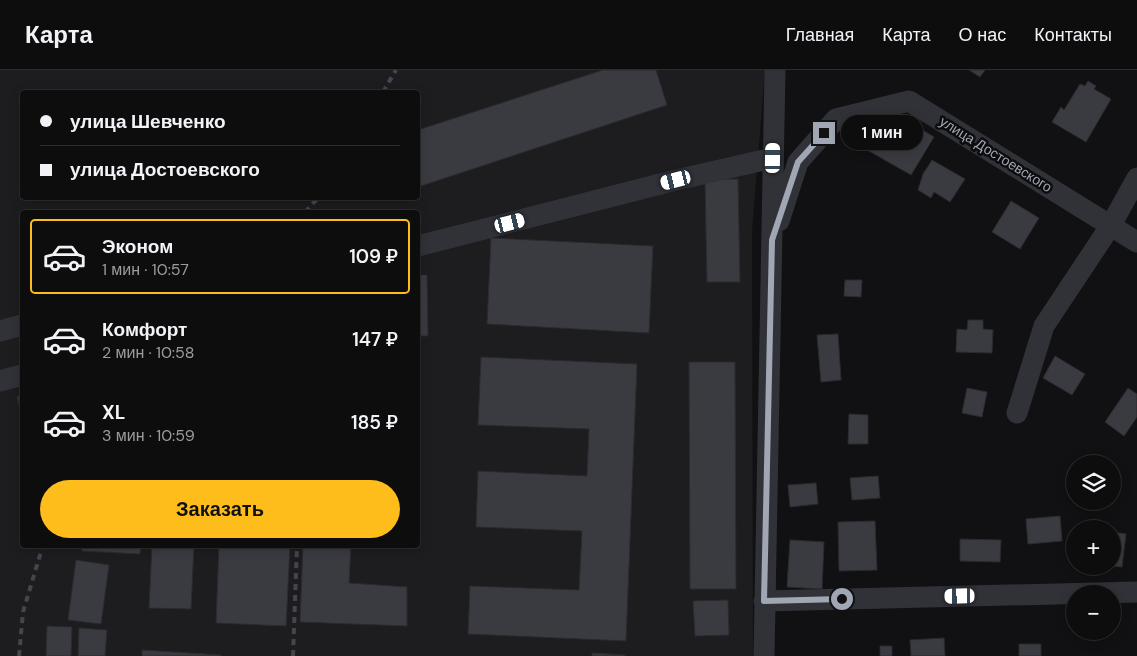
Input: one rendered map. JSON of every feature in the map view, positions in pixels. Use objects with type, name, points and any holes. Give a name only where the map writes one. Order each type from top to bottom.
[{"type":"street","points":[[764,656],[775,70]]},
{"type":"street","name":"улица Достоевского","points":[[772,240],[798,162],[836,119],[909,101],[1137,242]]},
{"type":"street","points":[[420,245],[676,180],[773,158]]},
{"type":"street","points":[[1017,413],[1044,326],[1110,225],[1137,178]]},
{"type":"street","points":[[0,331],[20,326]]},
{"type":"street","points":[[0,381],[20,375]]},
{"type":"street","points":[[764,601],[1137,592]]},
{"type":"shaded area","points":[[0,70],[765,70],[752,231],[753,656],[0,656]]},
{"type":"building","points":[[603,70],[656,70],[667,105],[420,186],[420,129]]},
{"type":"building","points":[[969,70],[985,70],[980,77]]},
{"type":"building","points":[[1088,81],[1096,86],[1094,89],[1111,99],[1086,142],[1052,122],[1061,107],[1064,110],[1080,84],[1085,86]]},
{"type":"building","points":[[898,115],[934,137],[911,175],[862,147],[877,121]]},
{"type":"building","points":[[932,160],[965,179],[950,202],[934,192],[931,198],[918,190],[923,174]]},
{"type":"building","points":[[738,179],[740,282],[707,282],[705,180]]},
{"type":"building","points":[[1011,201],[1039,218],[1020,249],[992,232]]},
{"type":"building","points":[[491,238],[653,246],[649,333],[487,324]]},
{"type":"building","points":[[420,275],[427,275],[428,336],[420,336]]},
{"type":"building","points":[[845,280],[862,280],[861,297],[844,296]]},
{"type":"building","points":[[968,320],[983,320],[983,329],[993,330],[992,353],[956,352],[957,329],[967,330]]},
{"type":"building","points":[[838,334],[841,380],[821,382],[817,335]]},
{"type":"building","points":[[1055,356],[1085,374],[1072,395],[1043,378]]},
{"type":"building","points":[[481,357],[637,364],[626,641],[468,634],[470,586],[579,590],[582,531],[476,527],[478,471],[587,476],[589,429],[478,425]]},
{"type":"building","points":[[689,362],[735,362],[736,589],[690,589]]},
{"type":"building","points":[[967,388],[987,392],[982,417],[962,413]]},
{"type":"building","points":[[1128,388],[1137,394],[1137,417],[1124,436],[1105,422]]},
{"type":"building","points":[[20,396],[20,410],[17,397]]},
{"type":"building","points":[[849,414],[868,415],[868,444],[848,444]]},
{"type":"building","points":[[878,476],[880,498],[852,500],[850,478]]},
{"type":"building","points":[[816,483],[818,504],[790,507],[788,485]]},
{"type":"building","points":[[1060,516],[1062,541],[1028,544],[1026,519]]},
{"type":"building","points":[[875,521],[877,570],[839,571],[838,522]]},
{"type":"building","points":[[1121,533],[1126,534],[1121,567]]},
{"type":"building","points":[[960,539],[1001,540],[1000,562],[960,561]]},
{"type":"building","points":[[790,540],[824,542],[822,589],[787,587]]},
{"type":"building","points":[[82,548],[141,548],[140,554],[82,551]]},
{"type":"building","points":[[152,548],[194,548],[191,609],[149,608]]},
{"type":"building","points":[[219,548],[290,548],[286,626],[216,623]]},
{"type":"building","points":[[303,548],[351,548],[349,583],[407,587],[407,626],[300,622]]},
{"type":"building","points":[[76,560],[109,565],[101,624],[68,620]]},
{"type":"building","points":[[728,600],[729,635],[695,636],[693,601]]},
{"type":"building","points":[[47,626],[72,627],[71,656],[46,656]]},
{"type":"building","points":[[79,628],[107,630],[105,656],[78,656]]},
{"type":"building","points":[[944,638],[945,656],[911,656],[910,640]]},
{"type":"building","points":[[1019,644],[1041,644],[1041,656],[1019,656]]},
{"type":"building","points":[[880,646],[892,646],[892,656],[880,656]]},
{"type":"building","points":[[142,650],[221,655],[221,656],[142,656]]},
{"type":"building","points":[[592,653],[625,655],[625,656],[592,656]]},
{"type":"railway","points":[[384,90],[396,70]]},
{"type":"railway","points":[[307,210],[316,200]]},
{"type":"railway","points":[[19,656],[23,612],[42,548]]},
{"type":"railway","points":[[293,656],[297,548]]},
{"type":"route","points":[[824,133],[798,162],[772,240],[764,601],[842,599]]}]
